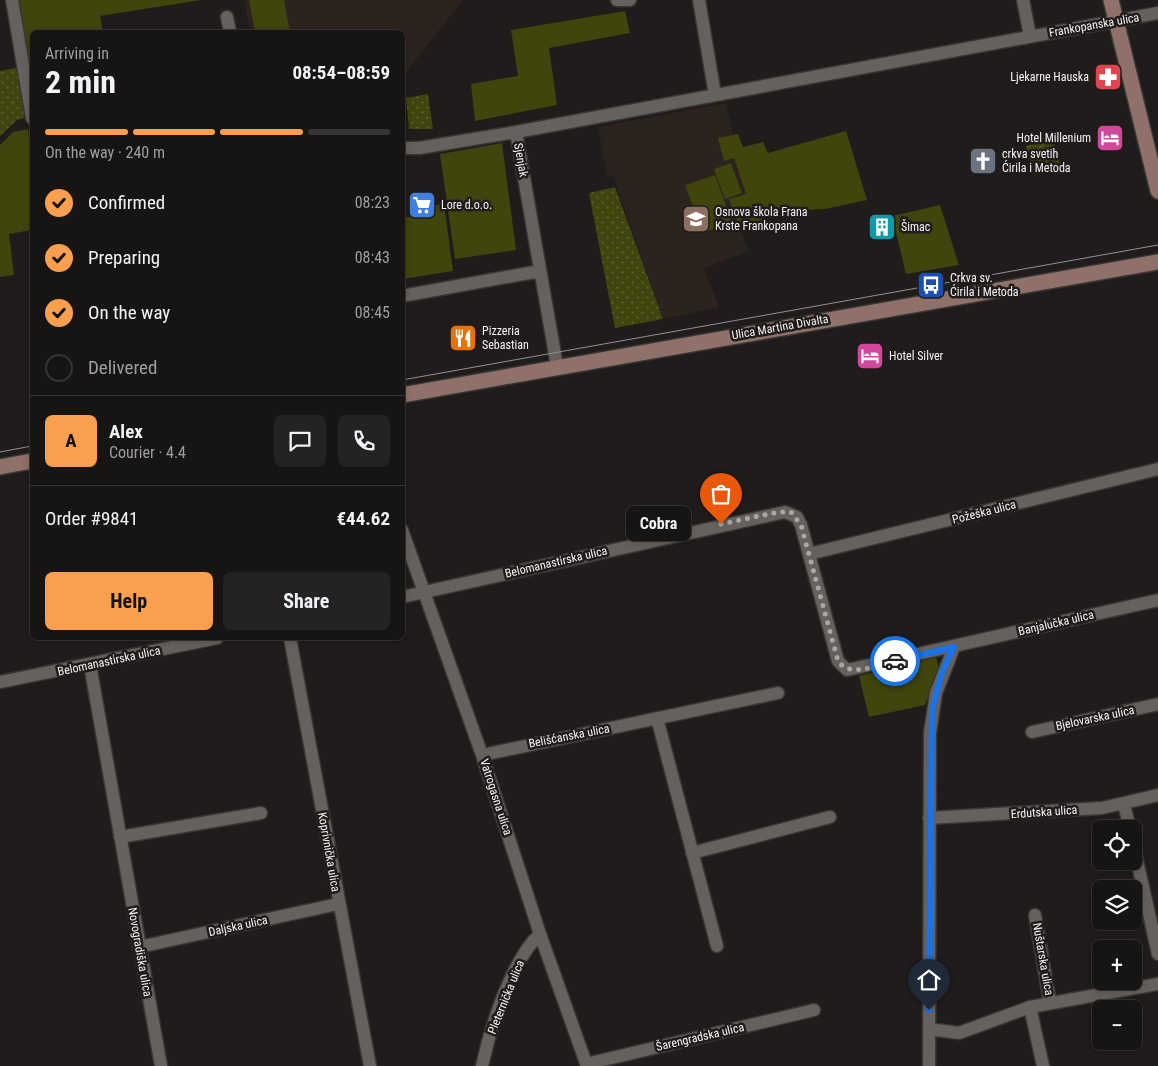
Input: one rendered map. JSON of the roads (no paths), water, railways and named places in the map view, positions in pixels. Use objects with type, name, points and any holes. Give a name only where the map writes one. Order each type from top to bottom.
[{"type":"street","points":[[12,0],[30,106]]},
{"type":"street","points":[[617,0],[630,0]]},
{"type":"street","points":[[699,0],[715,95]]},
{"type":"street","points":[[1023,0],[1030,36]]},
{"type":"street","points":[[1111,0],[1158,191]]},
{"type":"street","name":"Frankopanska ulica","points":[[516,132],[1158,13]]},
{"type":"street","points":[[227,17],[230,30]]},
{"type":"street","name":"Sjenjak","points":[[405,148],[419,148],[516,132],[557,366]]},
{"type":"street","name":"Ulica Martina Divalta","points":[[405,394],[557,366],[1158,262]]},
{"type":"street","points":[[405,295],[540,271]]},
{"type":"street","points":[[0,467],[30,461]]},
{"type":"street","name":"Požeška ulica","points":[[809,554],[1158,469]]},
{"type":"street","name":"Belomanastirska ulica","points":[[405,595],[778,512],[791,512],[797,517],[809,554]]},
{"type":"street","name":"Vatrogasna ulica","points":[[405,538],[482,755],[540,934],[587,1065]]},
{"type":"street","name":"Banjalučka ulica","points":[[809,554],[838,661],[847,670],[1158,600]]},
{"type":"street","name":"Belomanastirska ulica","points":[[0,682],[208,640]]},
{"type":"street","name":"Koprivnička ulica","points":[[290,640],[338,904],[370,1066]]},
{"type":"street","points":[[929,1066],[929,818],[932,710],[942,672],[954,647]]},
{"type":"street","name":"Novogradiška ulica","points":[[90,665],[160,1066]]},
{"type":"street","name":"Belišćanska ulica","points":[[482,755],[778,693]]},
{"type":"street","name":"Bjelovarska ulica","points":[[1032,732],[1158,704]]},
{"type":"street","points":[[657,718],[717,946]]},
{"type":"street","name":"Erdutska ulica","points":[[929,818],[1029,814],[1102,808],[1158,795]]},
{"type":"street","points":[[1124,804],[1128,820]]},
{"type":"street","points":[[120,837],[260,813]]},
{"type":"street","points":[[692,853],[830,816]]},
{"type":"street","points":[[1139,870],[1158,954]]},
{"type":"street","name":"Daljska ulica","points":[[139,947],[338,904]]},
{"type":"street","name":"Nuštarska ulica","points":[[1035,915],[1050,1003]]},
{"type":"street","name":"Pleternička ulica","points":[[482,1066],[497,1016],[518,966],[532,941],[540,934]]},
{"type":"street","points":[[929,1029],[958,1032],[1030,1007],[1158,984]]},
{"type":"street","points":[[1030,1007],[1043,1066]]},
{"type":"street","name":"Šarengradska ulica","points":[[587,1065],[814,1010]]},
{"type":"tram line","points":[[405,379],[1158,245]]},
{"type":"tram line","points":[[0,452],[30,446]]},
{"type":"place","name":"Ljekarne Hauska","points":[[1108,77]]},
{"type":"place","name":"Hotel Millenium","points":[[1110,138]]},
{"type":"place","name":"crkva svetih Ćirila i Metoda","points":[[983,161]]},
{"type":"place","name":"Lore d.o.o.","points":[[422,205]]},
{"type":"place","name":"Osnova škola Frana Krste Frankopana","points":[[696,219]]},
{"type":"place","name":"Šimac","points":[[882,227]]},
{"type":"place","name":"Crkva sv. Ćirila i Metoda","points":[[931,285]]},
{"type":"place","name":"Pizzeria Sebastian","points":[[463,338]]},
{"type":"place","name":"Hotel Silver","points":[[870,356]]},
{"type":"place","name":"Cobra","points":[[721,524]]}]
